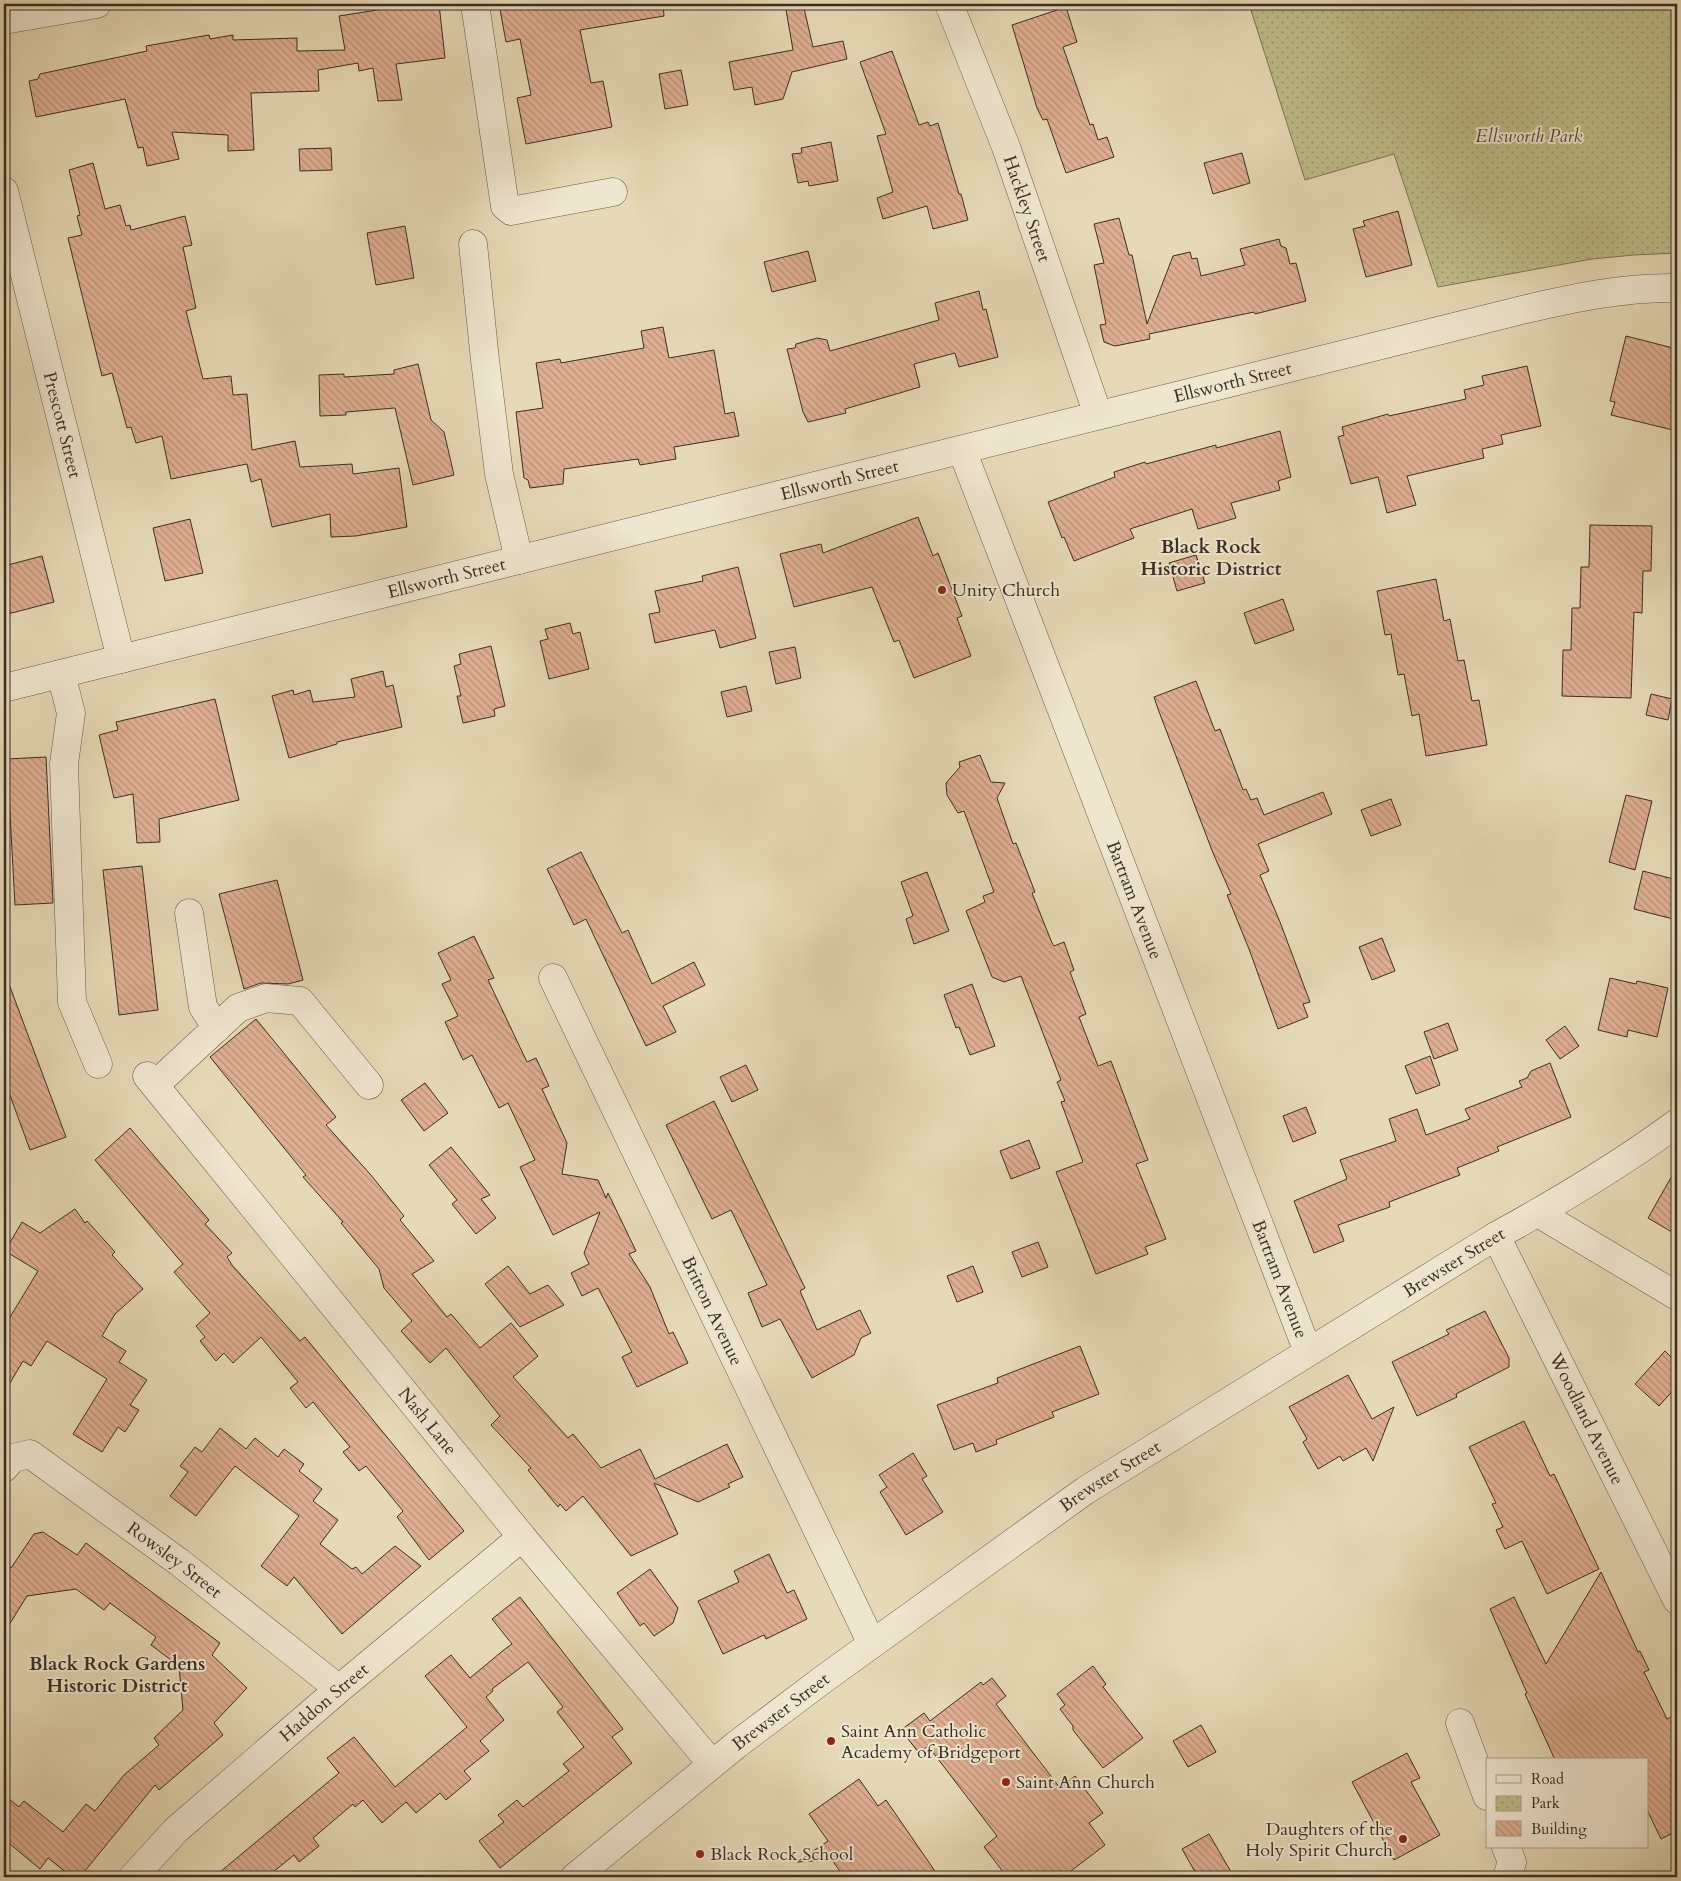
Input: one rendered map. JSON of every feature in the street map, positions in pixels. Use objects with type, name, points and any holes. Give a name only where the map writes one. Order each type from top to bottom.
[{"type":"street","points":[[4,20],[97,4]]},
{"type":"street","points":[[475,4],[505,206],[511,210],[613,192]]},
{"type":"street","name":"Hackley Street","points":[[949,4],[1006,147],[1098,415]]},
{"type":"street","name":"Prescott Street","points":[[4,191],[121,659]]},
{"type":"street","points":[[473,244],[499,474],[519,560]]},
{"type":"street","name":"Ellsworth Street","points":[[4,688],[1549,304],[1634,289],[1677,288]]},
{"type":"street","name":"Bartram Avenue","points":[[962,450],[1308,1352]]},
{"type":"street","points":[[61,674],[71,713],[64,764],[72,1002],[98,1064]]},
{"type":"street","points":[[189,913],[203,1008],[217,1028],[238,1008],[266,998],[300,1001],[369,1085]]},
{"type":"street","name":"Britton Avenue","points":[[553,978],[872,1644]]},
{"type":"street","name":"Nash Lane","points":[[217,1028],[151,1080],[522,1537],[712,1764]]},
{"type":"street","name":"Brewster Street","points":[[575,1877],[712,1764],[872,1644],[1086,1490],[1496,1236],[1538,1213],[1649,1143],[1677,1122]]},
{"type":"street","points":[[1538,1213],[1677,1296]]},
{"type":"street","name":"Woodland Avenue","points":[[1496,1236],[1677,1600]]},
{"type":"street","name":"Rowsley Street","points":[[4,1468],[13,1458],[30,1454],[179,1562],[339,1689]]},
{"type":"street","name":"Haddon Street","points":[[133,1877],[176,1830],[339,1689],[522,1537]]},
{"type":"street","points":[[1460,1723],[1486,1793]]},
{"type":"street","points":[[1506,1848],[1512,1862],[1508,1877]]},
{"type":"green space","name":"Ellsworth Park","points":[[1249,4],[1677,4],[1677,253],[1592,259],[1438,287],[1394,154],[1305,180]]},
{"type":"building","points":[[402,4],[439,4],[445,58],[396,64],[402,100],[378,101],[373,68],[359,71],[358,63],[318,70],[319,91],[251,93],[254,150],[228,151],[228,135],[172,132],[179,159],[147,166],[143,147],[138,148],[125,99],[36,117],[29,81],[38,79],[40,74],[147,51],[146,46],[209,35],[210,39],[233,35],[233,40],[297,38],[297,51],[345,50],[339,16],[402,6]]},
{"type":"building","points":[[499,4],[663,4],[664,16],[580,30],[591,83],[603,81],[612,127],[526,144],[517,98],[531,95],[520,39],[506,42]]},
{"type":"building","points":[[785,4],[803,4],[813,47],[843,41],[847,59],[792,72],[783,99],[755,105],[752,87],[734,90],[729,62],[793,50]]},
{"type":"building","points":[[1066,7],[1077,42],[1063,47],[1090,125],[1093,124],[1098,140],[1107,137],[1114,157],[1066,173],[1047,119],[1043,120],[1037,108],[1012,25]]},
{"type":"building","points":[[892,51],[919,125],[928,122],[930,126],[938,123],[968,220],[933,229],[927,206],[883,219],[877,198],[893,192],[877,136],[886,134],[860,62]]},
{"type":"building","points":[[681,70],[688,105],[665,109],[659,74]]},
{"type":"building","points":[[831,142],[838,181],[809,186],[808,181],[798,183],[792,154],[802,153],[801,148]]},
{"type":"building","points":[[331,148],[332,170],[300,171],[299,149]]},
{"type":"building","points":[[1242,153],[1250,183],[1213,194],[1204,163]]},
{"type":"building","points":[[93,163],[105,209],[120,205],[126,226],[130,225],[131,230],[185,216],[192,245],[183,247],[196,308],[186,311],[203,379],[231,376],[233,395],[247,394],[252,450],[295,441],[300,467],[352,464],[353,474],[399,468],[407,527],[356,536],[331,537],[330,514],[272,527],[261,479],[251,482],[247,464],[171,479],[162,436],[136,443],[131,427],[127,428],[112,373],[102,376],[68,238],[82,235],[77,216],[80,215],[69,170]]},
{"type":"building","points":[[1398,211],[1412,265],[1366,277],[1353,229],[1365,226],[1363,221]]},
{"type":"building","points":[[1119,218],[1129,255],[1132,255],[1147,324],[1173,256],[1190,252],[1192,259],[1197,258],[1201,276],[1245,265],[1240,249],[1279,239],[1281,246],[1286,248],[1290,264],[1296,263],[1306,301],[1255,314],[1254,312],[1149,334],[1150,339],[1115,346],[1104,342],[1100,325],[1106,324],[1094,265],[1104,263],[1094,224]]},
{"type":"building","points":[[405,226],[414,278],[376,285],[367,233]]},
{"type":"building","points":[[808,251],[816,281],[772,292],[764,262]]},
{"type":"building","points":[[979,291],[983,310],[986,309],[998,357],[959,367],[955,353],[914,364],[920,387],[845,409],[846,413],[808,422],[803,412],[787,349],[795,348],[796,344],[817,338],[827,340],[830,351],[939,320],[935,303]]},
{"type":"building","points":[[663,327],[669,358],[714,350],[725,414],[734,412],[739,436],[674,447],[676,459],[640,465],[638,459],[564,469],[563,484],[530,488],[528,480],[524,478],[516,412],[543,408],[536,363],[560,359],[561,363],[644,348],[641,331]]},
{"type":"building","points":[[1626,336],[1677,349],[1677,431],[1611,415],[1615,402],[1610,401]]},
{"type":"building","points":[[418,364],[431,420],[444,432],[454,475],[413,485],[395,408],[346,412],[346,415],[320,416],[319,375],[344,374],[344,377],[394,374],[394,370]]},
{"type":"building","points":[[1527,366],[1541,426],[1501,435],[1503,444],[1482,449],[1484,458],[1407,476],[1416,505],[1387,513],[1378,477],[1351,484],[1338,437],[1344,435],[1342,427],[1388,414],[1389,416],[1466,399],[1464,390],[1484,385],[1482,376]]},
{"type":"building","points":[[1280,431],[1291,477],[1278,481],[1280,490],[1231,503],[1236,518],[1198,529],[1192,509],[1130,529],[1134,538],[1074,561],[1064,537],[1062,538],[1048,502],[1115,477],[1114,472],[1145,462],[1146,464],[1216,445],[1216,448]]},
{"type":"building","points":[[918,517],[933,556],[938,553],[962,616],[957,618],[971,656],[914,678],[899,640],[894,642],[872,587],[794,607],[780,554],[821,544],[823,553]]},
{"type":"building","points":[[190,519],[203,573],[165,581],[153,528]]},
{"type":"building","points":[[1590,525],[1652,526],[1651,571],[1643,571],[1642,613],[1634,612],[1631,698],[1562,696],[1563,650],[1571,650],[1572,608],[1580,608],[1581,567],[1589,567]]},
{"type":"building","points":[[1196,555],[1205,583],[1177,591],[1169,563]]},
{"type":"building","points":[[42,556],[54,602],[4,615],[4,566]]},
{"type":"building","points":[[738,567],[756,638],[720,648],[715,630],[655,643],[649,614],[660,612],[655,591],[703,581],[702,576]]},
{"type":"building","points":[[1436,579],[1444,621],[1450,619],[1458,661],[1464,660],[1472,701],[1479,700],[1487,745],[1426,756],[1419,714],[1412,716],[1404,674],[1398,675],[1391,634],[1385,635],[1377,591]]},
{"type":"building","points":[[1283,599],[1294,630],[1255,644],[1244,613]]},
{"type":"building","points":[[570,623],[573,634],[580,632],[589,669],[549,679],[540,641],[548,639],[545,629]]},
{"type":"building","points":[[491,646],[505,706],[494,709],[495,716],[463,723],[457,696],[461,696],[454,666],[461,664],[459,654]]},
{"type":"building","points":[[795,647],[801,678],[776,684],[769,652]]},
{"type":"building","points":[[383,671],[386,687],[393,685],[402,727],[337,742],[337,744],[289,758],[272,696],[293,690],[294,695],[310,690],[313,702],[355,697],[351,679]]},
{"type":"building","points":[[1196,681],[1215,731],[1220,729],[1243,790],[1246,789],[1251,800],[1257,798],[1264,815],[1323,792],[1332,814],[1258,844],[1269,871],[1260,875],[1310,1002],[1303,1004],[1308,1017],[1278,1029],[1227,895],[1231,894],[1213,853],[1154,697]]},
{"type":"building","points":[[746,686],[752,711],[727,717],[721,692]]},
{"type":"building","points":[[1651,694],[1672,699],[1668,720],[1646,715]]},
{"type":"building","points":[[215,699],[239,800],[159,819],[160,842],[137,843],[133,794],[114,798],[99,735],[118,730],[116,722]]},
{"type":"building","points":[[980,755],[991,782],[1005,783],[997,798],[1013,844],[1016,843],[1035,892],[1032,893],[1052,943],[1054,946],[1064,942],[1074,970],[1070,972],[1086,1014],[1079,1017],[1098,1066],[1111,1061],[1148,1160],[1136,1164],[1166,1239],[1145,1247],[1148,1254],[1096,1274],[1056,1172],[1083,1162],[1061,1102],[1065,1101],[1057,1082],[1061,1080],[1021,976],[1004,982],[992,977],[966,911],[985,902],[983,896],[994,892],[964,811],[958,813],[947,795],[946,783],[960,767],[959,762]]},
{"type":"building","points":[[46,757],[53,903],[15,905],[7,759]]},
{"type":"building","points":[[1626,795],[1652,801],[1635,870],[1609,862]]},
{"type":"building","points":[[1391,799],[1401,825],[1371,836],[1361,810]]},
{"type":"building","points":[[581,852],[622,933],[628,930],[652,984],[694,962],[705,985],[663,1006],[676,1032],[646,1046],[586,919],[574,925],[547,869]]},
{"type":"building","points":[[142,866],[158,1010],[119,1015],[103,870]]},
{"type":"building","points":[[1643,871],[1677,880],[1677,920],[1634,909]]},
{"type":"building","points":[[927,872],[949,931],[914,944],[906,919],[913,916],[901,882]]},
{"type":"building","points":[[277,880],[303,980],[288,984],[261,983],[244,989],[219,894]]},
{"type":"building","points":[[474,936],[494,978],[488,980],[527,1062],[536,1058],[549,1086],[542,1089],[567,1143],[562,1174],[598,1180],[606,1198],[608,1193],[636,1251],[629,1254],[650,1287],[669,1334],[673,1332],[688,1363],[637,1387],[622,1357],[632,1352],[598,1288],[582,1296],[571,1273],[589,1264],[584,1253],[600,1212],[553,1235],[520,1167],[535,1160],[508,1103],[499,1108],[472,1055],[463,1060],[445,1022],[458,1016],[442,984],[451,980],[438,953]]},
{"type":"building","points":[[1382,938],[1395,971],[1372,980],[1359,947]]},
{"type":"building","points":[[4,976],[6,976],[66,1137],[30,1150],[4,1079]]},
{"type":"building","points":[[1610,978],[1636,984],[1637,981],[1668,988],[1657,1037],[1628,1030],[1627,1037],[1598,1030]]},
{"type":"building","points":[[972,984],[995,1046],[970,1055],[959,1027],[956,1028],[944,995]]},
{"type":"building","points":[[256,1019],[336,1117],[326,1125],[370,1174],[404,1216],[400,1220],[434,1261],[412,1274],[447,1317],[451,1314],[480,1348],[511,1323],[538,1356],[513,1377],[568,1438],[573,1434],[601,1468],[640,1449],[655,1479],[727,1444],[743,1477],[728,1484],[730,1487],[698,1502],[654,1483],[678,1534],[631,1556],[583,1496],[566,1511],[560,1504],[558,1507],[528,1470],[531,1468],[491,1425],[500,1416],[446,1348],[430,1363],[401,1331],[412,1321],[384,1288],[379,1269],[341,1223],[343,1222],[303,1177],[306,1175],[210,1057]]},
{"type":"building","points":[[1448,1023],[1458,1050],[1434,1059],[1424,1032]]},
{"type":"building","points":[[1565,1026],[1579,1046],[1560,1059],[1546,1040]]},
{"type":"building","points":[[1430,1056],[1440,1085],[1416,1094],[1405,1066]]},
{"type":"building","points":[[1550,1063],[1571,1117],[1497,1147],[1499,1151],[1457,1168],[1460,1175],[1389,1202],[1390,1207],[1338,1225],[1344,1241],[1314,1253],[1294,1201],[1347,1179],[1340,1160],[1396,1141],[1389,1119],[1417,1109],[1426,1135],[1470,1119],[1465,1109],[1522,1087],[1519,1081],[1527,1078],[1531,1071]]},
{"type":"building","points":[[746,1065],[758,1090],[732,1102],[720,1077]]},
{"type":"building","points":[[425,1083],[448,1113],[424,1131],[401,1100]]},
{"type":"building","points":[[714,1101],[805,1288],[800,1291],[817,1330],[860,1310],[871,1333],[861,1338],[854,1355],[812,1378],[780,1319],[762,1327],[748,1293],[767,1285],[731,1210],[712,1219],[666,1125]]},
{"type":"building","points":[[1306,1107],[1316,1133],[1293,1142],[1283,1116]]},
{"type":"building","points":[[130,1128],[209,1220],[205,1224],[232,1253],[227,1257],[232,1265],[300,1341],[305,1337],[464,1531],[429,1560],[397,1517],[403,1511],[366,1466],[359,1471],[343,1452],[350,1447],[313,1402],[306,1408],[290,1388],[298,1382],[261,1337],[233,1363],[224,1353],[216,1361],[200,1341],[205,1337],[196,1326],[210,1313],[174,1272],[183,1264],[95,1160]]},
{"type":"building","points":[[1029,1140],[1040,1168],[1011,1179],[1000,1151]]},
{"type":"building","points":[[451,1147],[490,1195],[481,1199],[496,1218],[476,1234],[452,1204],[457,1200],[429,1165]]},
{"type":"building","points":[[1677,1167],[1677,1235],[1648,1218]]},
{"type":"building","points":[[75,1209],[85,1223],[87,1221],[115,1252],[112,1255],[143,1289],[115,1314],[102,1336],[126,1351],[119,1362],[147,1380],[130,1405],[139,1410],[125,1432],[118,1427],[102,1452],[73,1434],[107,1379],[47,1341],[31,1366],[23,1361],[4,1393],[4,1327],[38,1271],[5,1251],[22,1222],[40,1233]]},
{"type":"building","points":[[1038,1242],[1048,1267],[1022,1277],[1012,1252]]},
{"type":"building","points":[[508,1266],[530,1294],[548,1285],[564,1305],[520,1327],[485,1284]]},
{"type":"building","points":[[973,1266],[983,1292],[957,1302],[947,1276]]},
{"type":"building","points":[[1485,1311],[1509,1358],[1509,1367],[1456,1394],[1457,1397],[1417,1416],[1392,1362],[1449,1334],[1446,1330]]},
{"type":"building","points":[[1080,1346],[1099,1394],[1052,1412],[1054,1417],[996,1440],[997,1444],[976,1452],[973,1443],[954,1450],[937,1405],[998,1383],[997,1378]]},
{"type":"building","points":[[1665,1351],[1677,1363],[1677,1386],[1659,1406],[1635,1384]]},
{"type":"building","points":[[1348,1375],[1372,1419],[1394,1407],[1373,1461],[1366,1448],[1343,1461],[1340,1456],[1318,1469],[1303,1442],[1307,1439],[1289,1407]]},
{"type":"building","points":[[1524,1421],[1550,1476],[1554,1474],[1599,1569],[1547,1594],[1522,1541],[1505,1549],[1496,1530],[1503,1527],[1492,1504],[1496,1503],[1469,1447]]},
{"type":"building","points":[[220,1428],[246,1449],[255,1438],[278,1457],[284,1449],[304,1464],[299,1471],[322,1489],[313,1501],[338,1520],[320,1544],[352,1569],[356,1567],[362,1574],[395,1546],[421,1566],[342,1634],[294,1577],[287,1586],[261,1566],[299,1516],[235,1466],[196,1516],[170,1496],[188,1472],[180,1466],[195,1447],[202,1452]]},
{"type":"building","points":[[913,1453],[927,1476],[922,1479],[943,1512],[906,1535],[880,1492],[887,1487],[879,1475]]},
{"type":"building","points":[[43,1532],[77,1555],[86,1543],[220,1643],[212,1655],[247,1688],[214,1723],[223,1735],[159,1790],[155,1785],[80,1877],[72,1877],[48,1858],[40,1869],[4,1839],[4,1795],[19,1807],[24,1801],[63,1832],[86,1804],[95,1811],[124,1775],[159,1745],[154,1738],[183,1710],[179,1666],[151,1645],[156,1637],[110,1603],[104,1610],[76,1589],[27,1596],[4,1633],[4,1563],[11,1568],[34,1534]]},
{"type":"building","points":[[769,1554],[787,1593],[794,1590],[807,1619],[766,1639],[764,1635],[723,1654],[698,1601],[739,1582],[734,1571]]},
{"type":"building","points":[[650,1569],[678,1608],[673,1623],[654,1636],[644,1623],[640,1626],[617,1593]]},
{"type":"building","points":[[1601,1572],[1638,1652],[1640,1651],[1649,1670],[1644,1672],[1667,1719],[1677,1714],[1677,1831],[1661,1839],[1648,1812],[1648,1758],[1554,1758],[1490,1609],[1514,1597],[1546,1664]]},
{"type":"building","points":[[520,1597],[623,1729],[612,1737],[632,1763],[500,1868],[479,1841],[504,1822],[498,1815],[517,1800],[523,1807],[569,1771],[563,1764],[584,1747],[557,1712],[563,1707],[528,1662],[492,1689],[493,1691],[486,1697],[504,1720],[480,1741],[489,1751],[464,1771],[471,1779],[446,1800],[440,1793],[416,1813],[406,1802],[382,1823],[363,1800],[355,1807],[353,1804],[313,1838],[319,1846],[299,1862],[294,1855],[267,1877],[214,1877],[339,1773],[327,1758],[354,1737],[395,1787],[467,1727],[425,1676],[451,1655],[470,1678],[512,1644],[492,1619]]},
{"type":"building","points":[[1093,1666],[1106,1684],[1103,1687],[1143,1738],[1103,1768],[1073,1730],[1073,1726],[1060,1709],[1065,1705],[1057,1694]]},
{"type":"building","name":"Saint Ann Church","points":[[992,1678],[1006,1696],[996,1704],[1060,1788],[1075,1776],[1103,1813],[1089,1823],[1105,1845],[1063,1877],[1007,1877],[984,1847],[997,1836],[928,1746],[919,1753],[901,1730],[924,1713],[930,1721],[981,1682],[983,1685]]},
{"type":"building","points":[[1201,1725],[1216,1752],[1188,1767],[1173,1741]]},
{"type":"building","points":[[1407,1753],[1420,1778],[1411,1782],[1440,1835],[1394,1860],[1352,1782]]},
{"type":"building","points":[[859,1779],[878,1806],[886,1800],[939,1877],[844,1877],[832,1860],[797,1862],[828,1841],[809,1814]]},
{"type":"building","points":[[1209,1834],[1234,1877],[1198,1877],[1182,1849]]},
{"type":"place","name":"Unity Church","points":[[942,590]]},
{"type":"place","name":"Saint Ann Catholic Academy of Bridgeport","points":[[831,1741]]},
{"type":"place","name":"Saint Ann Church","points":[[1006,1782]]},
{"type":"place","name":"Daughters of the Holy Spirit Church","points":[[1403,1839]]},
{"type":"place","name":"Black Rock School","points":[[700,1854]]},
{"type":"district","name":"Black Rock Historic District","points":[[1211,557]]},
{"type":"district","name":"Black Rock Gardens Historic District","points":[[117,1674]]}]
